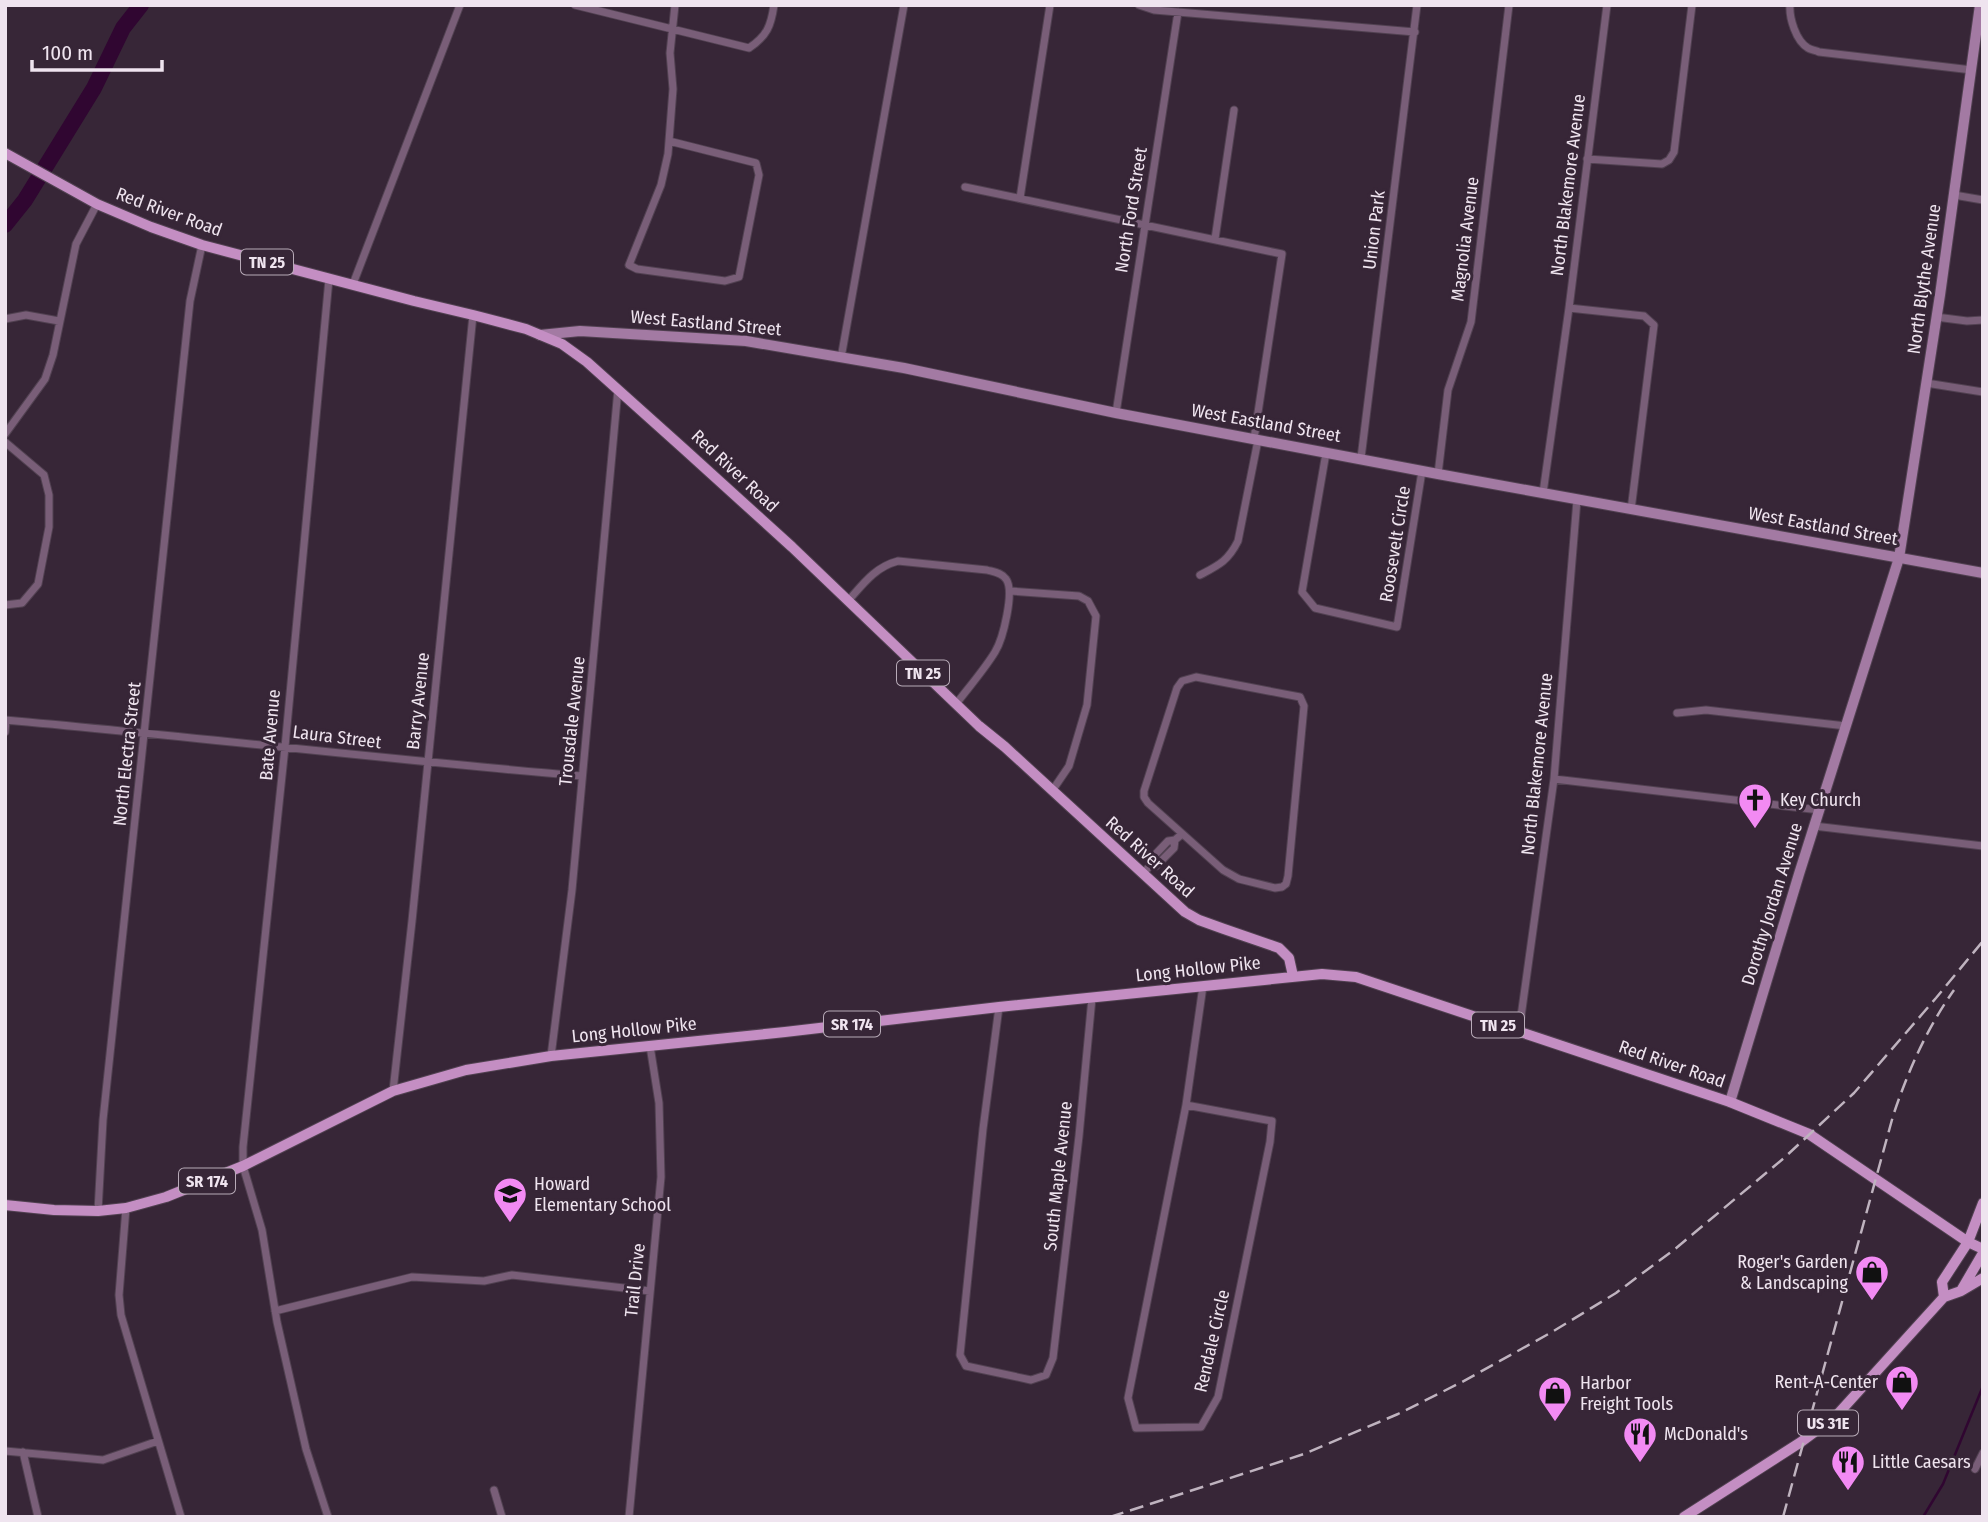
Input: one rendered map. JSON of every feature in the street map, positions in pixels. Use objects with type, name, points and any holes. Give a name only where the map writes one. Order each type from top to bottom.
[{"type":"main road","name":"Red River Road","points":[[5,153],[97,204],[202,246],[473,315]]},
{"type":"main road","name":"West Eastland Street","points":[[473,315],[562,344]]},
{"type":"main road","name":"Red River Road","points":[[562,344],[618,389],[792,547],[956,704],[1052,791],[1146,870],[1185,912],[1199,920],[1279,948],[1289,958],[1293,976],[1322,974],[1356,977],[1730,1102],[1810,1134],[1983,1251]]},
{"type":"main road","name":"Long Hollow Pike","points":[[5,1205],[98,1211],[126,1208],[166,1197],[243,1166],[393,1091],[466,1070],[551,1056],[1293,976]]},
{"type":"main road","name":"US 31E","points":[[1944,1297],[1942,1282],[1968,1242],[1983,1203]]},
{"type":"main road","points":[[1961,1291],[1983,1251]]},
{"type":"main road","points":[[1961,1291],[1983,1278]]},
{"type":"main road","name":"US 31E","points":[[1684,1517],[1801,1442],[1836,1416],[1944,1297],[1961,1291]]},
{"type":"street","points":[[353,284],[460,5]]},
{"type":"street","points":[[575,5],[749,48],[763,38],[772,20],[774,5]]},
{"type":"street","points":[[669,141],[756,163],[760,175],[739,277],[725,281],[637,269],[629,265],[661,185],[669,141],[673,89],[671,29],[675,5]]},
{"type":"street","points":[[841,358],[904,5]]},
{"type":"street","points":[[1020,198],[1050,5]]},
{"type":"street","points":[[1139,5],[1154,10],[1415,32]]},
{"type":"street","name":"Union Park","points":[[1361,458],[1417,5]]},
{"type":"street","name":"Magnolia Avenue","points":[[1438,474],[1448,390],[1471,322],[1508,5]]},
{"type":"street","name":"North Blakemore Avenue","points":[[1543,493],[1607,5]]},
{"type":"street","points":[[1587,159],[1662,164],[1669,160],[1674,152],[1692,5]]},
{"type":"street","points":[[1790,5],[1796,33],[1806,48],[1819,52],[1972,70]]},
{"type":"street","name":"North Blythe Avenue","points":[[1899,558],[1980,5]]},
{"type":"street","name":"North Ford Street","points":[[1116,413],[1178,12]]},
{"type":"street","points":[[1215,239],[1234,110]]},
{"type":"street","points":[[965,187],[1282,254],[1256,440],[1238,541],[1232,554],[1221,564],[1200,575]]},
{"type":"street","points":[[1954,195],[1983,200]]},
{"type":"street","points":[[5,433],[45,379],[53,355],[76,244],[97,204]]},
{"type":"street","name":"North Electra Street","points":[[98,1211],[103,1120],[190,301],[202,246]]},
{"type":"street","name":"Bate Avenue","points":[[328,1517],[306,1449],[275,1311],[262,1230],[243,1166],[243,1147],[285,747],[329,279]]},
{"type":"street","points":[[1569,308],[1644,316],[1654,325],[1631,510]]},
{"type":"street","points":[[5,319],[26,315],[59,321]]},
{"type":"street","name":"Barry Avenue","points":[[393,1091],[473,315]]},
{"type":"street","points":[[1936,317],[1983,320]]},
{"type":"street","name":"West Eastland Street","points":[[540,335],[580,331],[746,341],[913,370],[1256,440],[1983,573]]},
{"type":"street","points":[[1926,383],[1983,392]]},
{"type":"street","name":"Trousdale Avenue","points":[[551,1056],[572,890],[618,389]]},
{"type":"street","points":[[5,442],[44,475],[49,495],[49,527],[38,584],[22,603],[5,605]]},
{"type":"street","name":"Roosevelt Circle","points":[[1326,453],[1302,592],[1315,608],[1397,628],[1422,471]]},
{"type":"street","name":"North Blakemore Avenue","points":[[1519,1031],[1554,779],[1577,499]]},
{"type":"street","name":"Dorothy Jordan Avenue","points":[[1730,1102],[1899,558]]},
{"type":"street","points":[[848,601],[873,573],[898,561],[987,570],[1001,574],[1008,581],[1010,592],[1004,630],[996,651],[956,704]]},
{"type":"street","points":[[1010,592],[1079,596],[1088,601],[1096,616],[1087,705],[1082,726],[1069,766],[1052,791]]},
{"type":"street","points":[[1196,677],[1300,697],[1304,706],[1286,884],[1275,888],[1239,879],[1223,870],[1182,834],[1147,803],[1144,797],[1177,688],[1182,681],[1196,677]]},
{"type":"street","points":[[1677,713],[1706,710],[1846,726]]},
{"type":"street","points":[[5,732],[6,720]]},
{"type":"street","name":"Laura Street","points":[[6,720],[582,776]]},
{"type":"street","points":[[1554,779],[1819,810]]},
{"type":"street","points":[[1814,827],[1983,846]]},
{"type":"street","points":[[1146,870],[1156,866],[1174,848],[1175,840],[1182,834]]},
{"type":"street","name":"Rendale Circle","points":[[1186,1105],[1272,1121],[1270,1142],[1218,1397],[1201,1427],[1136,1428],[1128,1398],[1186,1105],[1203,986]]},
{"type":"street","name":"South Maple Avenue","points":[[999,1007],[983,1129],[960,1355],[966,1366],[1031,1380],[1046,1376],[1053,1358],[1092,998]]},
{"type":"street","name":"Trail Drive","points":[[629,1517],[661,1177],[659,1103],[650,1046]]},
{"type":"street","points":[[126,1208],[119,1295],[121,1315],[181,1517]]},
{"type":"street","points":[[275,1311],[412,1276],[484,1281],[512,1275],[650,1291]]},
{"type":"street","points":[[5,1451],[103,1460],[158,1441]]},
{"type":"street","points":[[23,1452],[38,1517]]},
{"type":"street","points":[[1975,1469],[1983,1453]]},
{"type":"street","points":[[494,1490],[502,1517]]},
{"type":"waterway","points":[[5,225],[25,200],[94,88],[123,28],[141,5]]},
{"type":"waterway","points":[[1923,1517],[1943,1484],[1983,1386]]},
{"type":"railway","points":[[1110,1517],[1304,1454],[1398,1414],[1462,1382],[1616,1293],[1675,1249],[1784,1158],[1854,1093],[1983,941]]},
{"type":"railway","points":[[1783,1517],[1893,1116],[1919,1050],[1954,990]]},
{"type":"place","name":"Key Church","points":[[1755,830]]},
{"type":"place","name":"Howard Elementary School","points":[[510,1224]]},
{"type":"place","name":"Roger's Garden & Landscaping","points":[[1872,1302]]},
{"type":"place","name":"Rent-A-Center","points":[[1902,1412]]},
{"type":"place","name":"Harbor Freight Tools","points":[[1555,1423]]},
{"type":"place","name":"McDonald's","points":[[1640,1464]]},
{"type":"place","name":"Little Caesars","points":[[1848,1492]]}]
